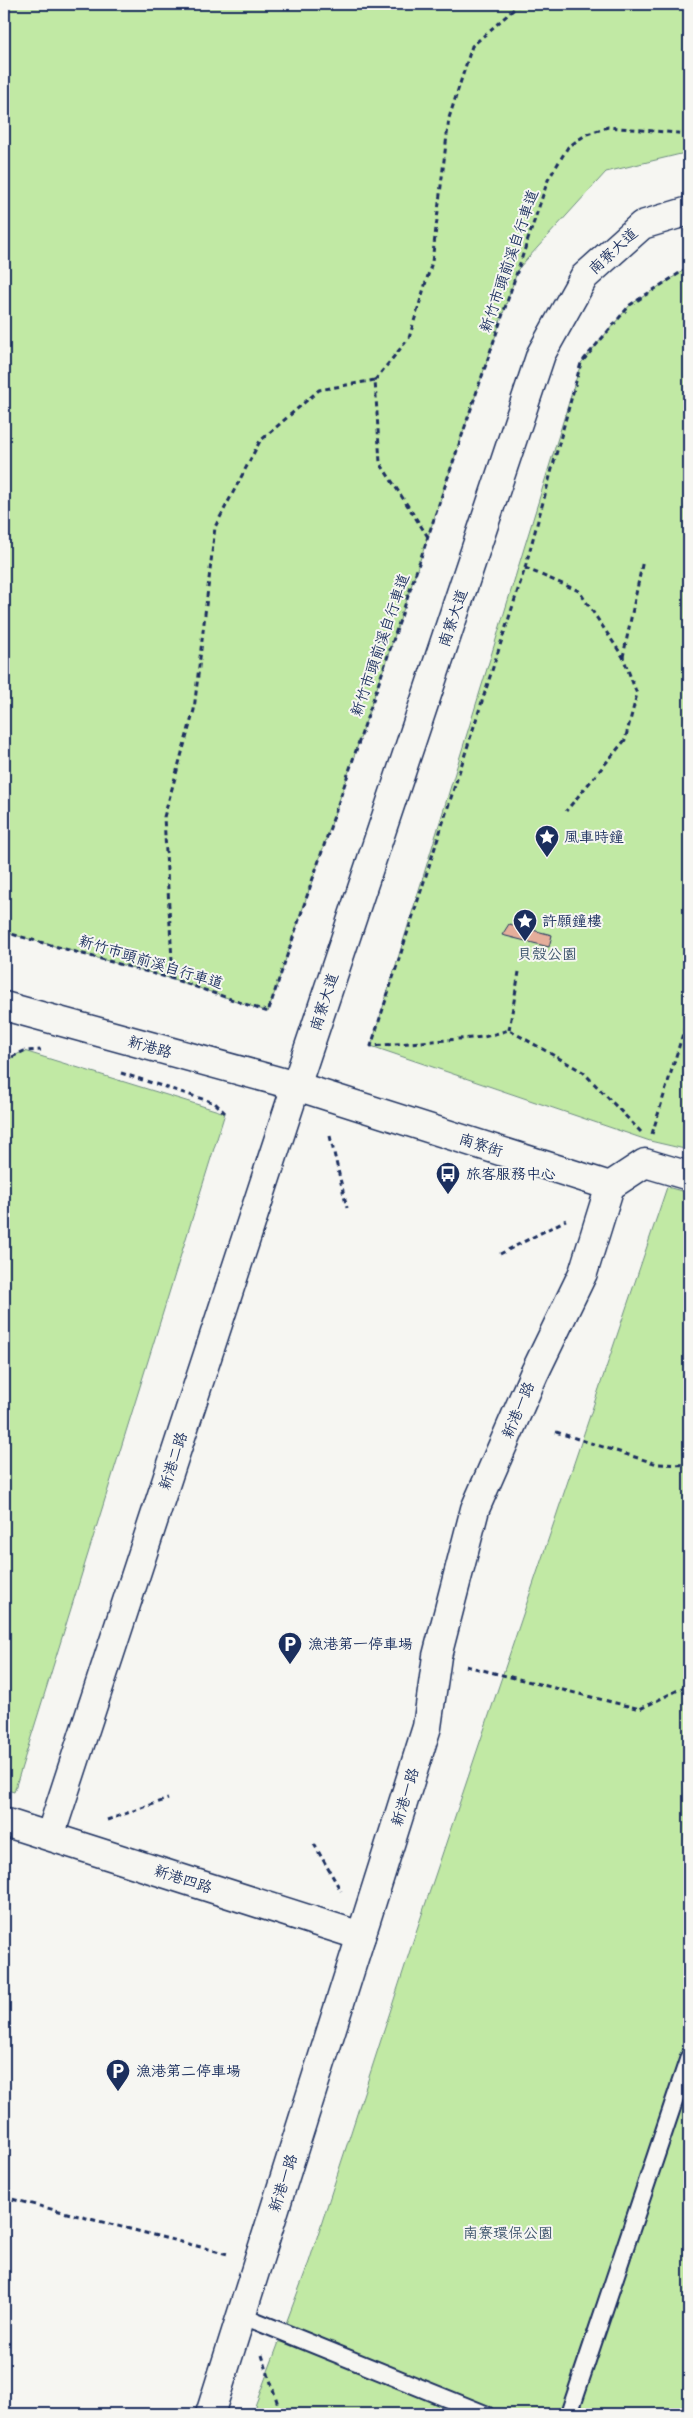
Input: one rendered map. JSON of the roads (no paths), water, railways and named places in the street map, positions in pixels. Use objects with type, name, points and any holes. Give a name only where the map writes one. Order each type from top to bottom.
[{"type":"street","name":"南寮大道","points":[[296,1086],[541,354],[584,277],[642,225],[689,211]]},
{"type":"street","name":"新港路","points":[[4,1006],[296,1086]]},
{"type":"street","name":"南寮街","points":[[296,1086],[610,1186]]},
{"type":"street","name":"新港二路","points":[[50,1836],[296,1086]]},
{"type":"street","points":[[610,1186],[645,1163],[689,1176]]},
{"type":"street","name":"新港一路","points":[[210,2414],[427,1727],[437,1656],[476,1509],[534,1374],[583,1273],[610,1186]]},
{"type":"street","name":"新港四路","points":[[4,1822],[361,1936]]},
{"type":"lane","points":[[569,2414],[689,2057]]},
{"type":"lane","points":[[242,2315],[485,2414]]},
{"type":"place","name":"風車時鐘","points":[[547,858]]},
{"type":"place","name":"許願鐘樓","points":[[525,942]]},
{"type":"place","name":"旅客服務中心","points":[[448,1195]]},
{"type":"place","name":"漁港第一停車場","points":[[290,1665]]},
{"type":"place","name":"漁港第二停車場","points":[[118,2092]]},
{"type":"park label","name":"貝殼公園","points":[[547,954]]},
{"type":"park label","name":"南寮環保公園","points":[[508,2233]]}]
